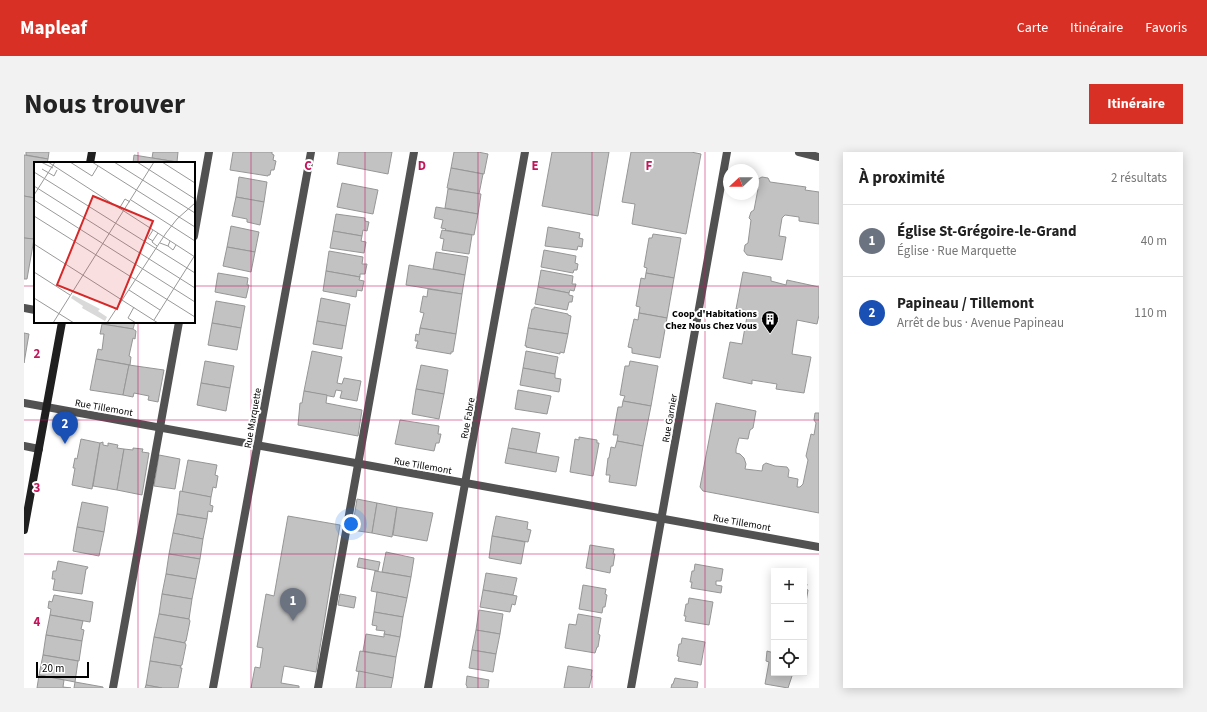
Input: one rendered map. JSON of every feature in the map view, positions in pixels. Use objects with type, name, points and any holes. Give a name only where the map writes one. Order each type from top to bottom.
[{"type":"main road","points":[[90,162],[92,152]]},
{"type":"main road","points":[[24,530],[62,323]]},
{"type":"street","points":[[195,230],[209,152]]},
{"type":"street","name":"Rue Marquette","points":[[213,688],[311,152]]},
{"type":"street","points":[[318,688],[414,152]]},
{"type":"street","name":"Rue Fabre","points":[[428,688],[525,152]]},
{"type":"street","name":"Rue Garnier","points":[[631,688],[727,152]]},
{"type":"street","points":[[799,152],[819,157]]},
{"type":"street","points":[[24,308],[34,310]]},
{"type":"street","points":[[112,688],[179,323]]},
{"type":"street","name":"Rue Tillemont","points":[[24,403],[819,547]]},
{"type":"street","points":[[24,446],[39,449]]},
{"type":"building","points":[[26,152],[49,152],[48,159],[26,155]]},
{"type":"building","points":[[153,152],[178,152],[177,162],[152,158]]},
{"type":"building","points":[[233,152],[272,152],[274,155],[273,160],[276,161],[274,170],[271,170],[270,175],[268,176],[230,170]]},
{"type":"building","points":[[339,152],[392,152],[388,174],[337,164]]},
{"type":"building","points":[[454,152],[478,152],[488,154],[484,174],[451,168]]},
{"type":"building","points":[[552,152],[609,152],[598,216],[542,206]]},
{"type":"building","points":[[631,152],[691,152],[701,154],[686,234],[632,224],[635,204],[622,202]]},
{"type":"building","points":[[24,155],[48,159],[47,162],[34,162],[34,198],[24,196]]},
{"type":"building","points":[[134,155],[177,162],[133,162]]},
{"type":"building","points":[[451,168],[483,174],[479,194],[447,188]]},
{"type":"building","points":[[239,177],[267,182],[264,202],[236,197]]},
{"type":"building","points":[[762,177],[768,178],[770,182],[806,187],[805,190],[819,192],[819,224],[799,221],[799,217],[785,215],[782,218],[779,236],[786,237],[782,260],[747,255],[744,251],[745,245],[748,243],[751,220],[749,218],[751,212],[754,210],[756,200],[759,200],[759,178]]},
{"type":"building","points":[[342,183],[378,190],[373,214],[337,207]]},
{"type":"building","points":[[448,189],[481,194],[478,214],[445,208]]},
{"type":"building","points":[[24,196],[34,198],[34,239],[24,238]]},
{"type":"building","points":[[236,197],[264,202],[260,225],[247,222],[247,219],[232,216]]},
{"type":"building","points":[[436,207],[478,214],[474,235],[441,228],[443,220],[434,218]]},
{"type":"building","points":[[336,214],[365,218],[365,221],[369,222],[367,231],[363,230],[362,236],[333,231]]},
{"type":"building","points":[[231,226],[259,232],[255,252],[227,247]]},
{"type":"building","points":[[548,227],[580,233],[579,238],[583,239],[582,247],[578,246],[577,250],[545,246]]},
{"type":"building","points":[[442,230],[472,235],[469,254],[442,250],[444,239],[440,238]]},
{"type":"building","points":[[333,231],[362,236],[361,241],[366,242],[364,253],[330,248]]},
{"type":"building","points":[[653,234],[681,238],[674,278],[646,273],[647,268],[644,267],[649,238],[652,238]]},
{"type":"building","points":[[24,238],[34,239],[27,279],[24,279]]},
{"type":"building","points":[[227,247],[255,252],[251,272],[223,266]]},
{"type":"building","points":[[544,250],[576,256],[575,263],[578,264],[577,270],[574,270],[573,273],[541,267]]},
{"type":"building","points":[[329,251],[363,257],[362,264],[367,264],[365,274],[360,274],[360,277],[326,271]]},
{"type":"building","points":[[436,252],[468,257],[465,275],[433,269]]},
{"type":"building","points":[[409,265],[465,275],[462,294],[406,285]]},
{"type":"building","points":[[541,270],[573,276],[572,284],[576,284],[574,291],[570,290],[569,293],[538,287]]},
{"type":"building","points":[[326,271],[360,277],[359,280],[364,281],[362,291],[357,290],[356,297],[323,291]]},
{"type":"building","name":"Coop d'Habitations Chez Nous Chez Vous","points":[[743,272],[771,277],[771,281],[786,285],[787,280],[819,287],[819,315],[817,324],[797,320],[792,354],[811,357],[804,393],[776,389],[777,384],[752,380],[752,384],[723,378],[730,342],[742,344],[748,311],[736,309]]},
{"type":"building","points":[[218,273],[248,278],[247,285],[249,285],[246,298],[215,292]]},
{"type":"building","points":[[646,273],[674,278],[667,318],[639,313],[640,307],[636,306],[641,278],[645,279]]},
{"type":"building","points":[[538,287],[569,293],[569,295],[573,296],[572,302],[569,302],[567,310],[535,304]]},
{"type":"building","points":[[428,289],[462,294],[456,334],[420,328],[424,313],[420,312],[423,296],[427,297]]},
{"type":"building","points":[[321,298],[350,304],[346,326],[317,321]]},
{"type":"building","points":[[216,301],[245,306],[241,328],[212,323]]},
{"type":"building","points":[[534,307],[568,314],[571,316],[568,334],[528,328],[532,309],[534,309]]},
{"type":"building","points":[[639,313],[667,318],[660,358],[632,353],[632,348],[628,347],[634,319],[638,320]]},
{"type":"building","points":[[317,321],[346,326],[342,349],[313,344]]},
{"type":"building","points":[[102,323],[135,323],[133,329]]},
{"type":"building","points":[[212,323],[241,328],[237,350],[208,345]]},
{"type":"building","points":[[102,324],[133,329],[136,331],[129,356],[131,357],[130,365],[96,359],[98,349],[102,350],[104,334],[100,334]]},
{"type":"building","points":[[420,328],[456,334],[453,352],[451,352],[451,354],[416,348],[418,341],[415,341],[416,334],[419,335]]},
{"type":"building","points":[[528,328],[568,334],[564,353],[560,352],[560,354],[526,347]]},
{"type":"building","points":[[24,333],[29,334],[24,363]]},
{"type":"building","points":[[312,351],[342,357],[337,383],[342,384],[344,378],[361,381],[357,401],[340,398],[342,391],[336,390],[334,397],[304,391]]},
{"type":"building","points":[[526,351],[558,357],[555,374],[523,368]]},
{"type":"building","points":[[96,359],[129,365],[123,395],[90,390]]},
{"type":"building","points":[[205,361],[234,366],[230,388],[201,383]]},
{"type":"building","points":[[630,361],[658,366],[651,406],[623,401],[625,396],[620,395],[625,366],[629,366]]},
{"type":"building","points":[[129,365],[164,370],[158,402],[148,400],[149,396],[134,393],[133,397],[123,395]]},
{"type":"building","points":[[421,365],[448,370],[444,394],[416,389]]},
{"type":"building","points":[[523,368],[555,374],[555,378],[561,379],[559,392],[520,385]]},
{"type":"building","points":[[201,383],[230,388],[226,411],[197,405]]},
{"type":"building","points":[[416,389],[444,394],[439,419],[412,414]]},
{"type":"building","points":[[518,390],[551,396],[547,414],[515,409]]},
{"type":"building","points":[[304,391],[327,395],[326,403],[362,410],[358,436],[298,425],[300,403],[302,403]]},
{"type":"building","points":[[623,401],[651,406],[643,446],[617,441],[618,435],[613,435],[618,407],[622,407]]},
{"type":"building","points":[[716,403],[756,411],[753,428],[750,430],[748,439],[739,438],[736,449],[736,453],[740,454],[744,458],[746,464],[745,469],[762,471],[763,465],[766,463],[775,466],[787,467],[789,470],[788,477],[798,479],[797,487],[800,487],[803,484],[808,460],[806,456],[811,434],[814,435],[816,423],[814,420],[815,413],[819,413],[819,513],[703,491],[700,487]]},
{"type":"building","points":[[400,420],[439,426],[438,434],[441,434],[439,443],[436,443],[434,451],[395,444]]},
{"type":"building","points":[[512,428],[540,433],[536,453],[508,448]]},
{"type":"building","points":[[579,437],[597,440],[597,443],[599,443],[593,476],[570,472],[575,439],[579,440]]},
{"type":"building","points":[[81,439],[100,443],[92,489],[72,485],[75,468],[73,468],[75,458],[77,459]]},
{"type":"building","points":[[617,441],[643,446],[636,486],[609,482],[610,475],[606,475],[611,447],[615,448]]},
{"type":"building","points":[[103,442],[103,445],[108,446],[108,443],[118,445],[117,448],[124,449],[117,490],[93,486],[100,443]]},
{"type":"building","points":[[133,448],[143,449],[142,452],[149,453],[142,495],[117,490],[124,449],[133,450]]},
{"type":"building","points":[[508,448],[559,457],[556,472],[505,463]]},
{"type":"building","points":[[159,455],[180,459],[175,489],[154,486]]},
{"type":"building","points":[[188,460],[217,465],[215,475],[218,476],[216,488],[213,487],[211,497],[182,492]]},
{"type":"building","points":[[180,491],[211,497],[210,505],[213,506],[212,512],[208,511],[207,519],[177,514]]},
{"type":"building","points":[[357,499],[377,503],[372,533],[352,530]]},
{"type":"building","points":[[82,502],[108,507],[104,532],[77,527]]},
{"type":"building","points":[[377,503],[397,507],[392,537],[372,533]]},
{"type":"building","points":[[397,507],[433,513],[427,541],[393,535]]},
{"type":"building","points":[[177,514],[207,519],[203,539],[173,533]]},
{"type":"building","points":[[288,516],[340,525],[316,672],[284,666],[281,683],[299,686],[299,688],[251,688],[255,667],[260,668],[263,648],[257,647],[266,594],[274,596]]},
{"type":"building","points":[[496,516],[528,522],[527,529],[531,530],[528,542],[492,536]]},
{"type":"building","points":[[77,527],[104,532],[99,556],[73,551]]},
{"type":"building","points":[[173,533],[203,539],[200,559],[169,554]]},
{"type":"building","points":[[492,536],[525,542],[521,564],[489,558]]},
{"type":"building","points":[[590,545],[614,549],[613,554],[615,554],[613,566],[611,566],[610,573],[586,568]]},
{"type":"building","points":[[386,552],[414,558],[411,577],[382,572]]},
{"type":"building","points":[[169,554],[200,559],[196,579],[166,574]]},
{"type":"building","points":[[359,558],[380,562],[378,571],[357,567]]},
{"type":"building","points":[[58,561],[88,567],[86,569],[82,594],[53,590],[55,579],[52,579],[53,571],[56,571]]},
{"type":"building","points":[[695,564],[723,569],[721,581],[716,581],[716,585],[722,586],[721,593],[691,588],[692,582],[690,582]]},
{"type":"building","points":[[375,571],[411,577],[407,598],[371,591]]},
{"type":"building","points":[[486,573],[517,578],[513,595],[483,590]]},
{"type":"building","points":[[166,574],[196,579],[192,599],[162,594]]},
{"type":"building","points":[[583,585],[606,589],[605,594],[607,595],[605,607],[603,607],[602,613],[579,609]]},
{"type":"building","points":[[483,590],[517,596],[515,605],[512,604],[510,612],[480,607]]},
{"type":"building","points":[[377,592],[407,598],[403,617],[374,612]]},
{"type":"building","points":[[162,594],[192,599],[189,619],[159,614]]},
{"type":"building","points":[[340,594],[356,597],[354,608],[338,605]]},
{"type":"building","points":[[54,595],[93,602],[90,622],[50,615],[51,609],[48,608],[49,601],[52,602]]},
{"type":"building","points":[[689,598],[713,602],[709,625],[685,621],[686,616],[684,616],[686,604],[688,604]]},
{"type":"building","points":[[479,610],[503,614],[500,634],[476,630]]},
{"type":"building","points":[[374,612],[403,617],[400,637],[384,634],[385,631],[376,630],[377,626],[372,625]]},
{"type":"building","points":[[159,614],[189,619],[190,621],[185,643],[154,637]]},
{"type":"building","points":[[578,614],[601,618],[598,634],[600,635],[598,647],[595,653],[565,648],[569,624],[576,625]]},
{"type":"building","points":[[50,615],[83,621],[81,629],[84,630],[82,641],[46,635]]},
{"type":"building","points":[[476,630],[500,634],[496,654],[472,650]]},
{"type":"building","points":[[366,634],[384,637],[384,634],[400,637],[396,657],[363,651]]},
{"type":"building","points":[[46,635],[82,641],[79,661],[43,655]]},
{"type":"building","points":[[154,637],[185,643],[186,645],[181,666],[150,661]]},
{"type":"building","points":[[682,638],[705,642],[701,665],[678,661],[679,657],[677,656],[679,644],[681,644]]},
{"type":"building","points":[[472,650],[496,654],[493,672],[469,668]]},
{"type":"building","points":[[360,651],[396,657],[393,678],[356,671]]},
{"type":"building","points":[[767,651],[771,652],[771,676],[792,676],[788,688],[765,684],[769,662],[766,661]]},
{"type":"building","points":[[43,655],[78,661],[75,682],[39,675]]},
{"type":"building","points":[[150,661],[181,666],[180,668],[182,668],[178,688],[162,688],[146,685]]},
{"type":"building","points":[[568,666],[592,670],[589,688],[564,688]]},
{"type":"building","points":[[359,671],[393,678],[391,688],[356,688]]},
{"type":"building","points":[[39,675],[64,680],[63,687],[71,688],[37,688]]},
{"type":"building","points":[[467,676],[489,680],[488,688],[467,688]]},
{"type":"building","points":[[675,678],[698,682],[697,688],[671,688]]},
{"type":"building","points":[[75,682],[103,687],[103,688],[74,688]]},
{"type":"building","points":[[146,685],[162,688],[145,688]]},
{"type":"place","name":"Coop d'Habitations Chez Nous Chez Vous","points":[[770,334]]},
{"type":"place","name":"Papineau / Tillemont","points":[[65,444]]},
{"type":"place","name":"Église St-Grégoire-le-Grand","points":[[293,621]]}]
